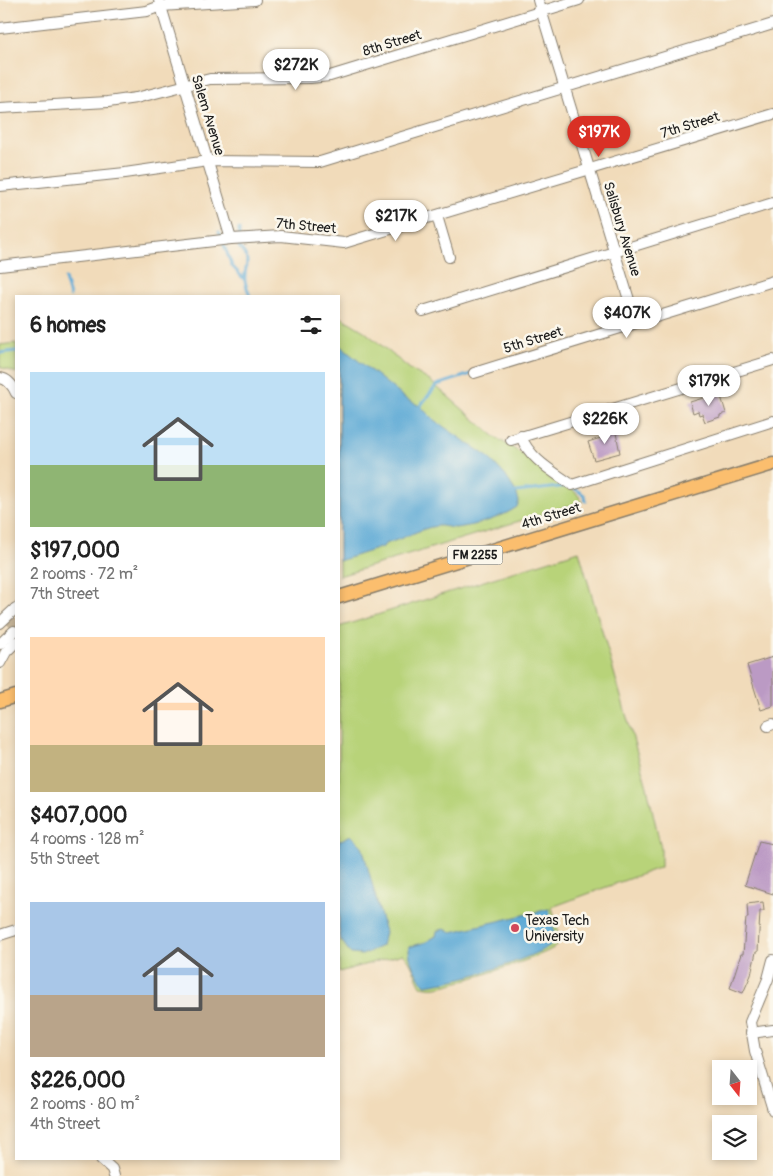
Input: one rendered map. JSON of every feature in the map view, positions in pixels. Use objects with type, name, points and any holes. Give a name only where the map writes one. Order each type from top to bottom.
[{"type":"main road","name":"4th Street","points":[[340,597],[773,464]]},
{"type":"main road","points":[[0,701],[15,696]]},
{"type":"street","points":[[0,28],[148,10],[160,3],[255,0]]},
{"type":"street","name":"Salisbury Avenue","points":[[538,0],[636,323]]},
{"type":"street","name":"8th Street","points":[[0,108],[108,102],[136,98],[210,79],[330,76],[579,0]]},
{"type":"street","name":"Salem Avenue","points":[[160,3],[231,239]]},
{"type":"street","points":[[0,186],[125,173],[208,161],[320,162],[773,24]]},
{"type":"street","name":"7th Street","points":[[0,266],[231,239],[281,236],[344,243],[773,114]]},
{"type":"street","points":[[423,311],[773,203]]},
{"type":"street","points":[[437,216],[450,257]]},
{"type":"street","name":"5th Street","points":[[474,373],[773,282]]},
{"type":"street","points":[[773,360],[516,438],[534,456],[572,485],[773,421]]},
{"type":"street","points":[[5,381],[15,392]]},
{"type":"street","points":[[0,644],[15,614]]},
{"type":"street","points":[[0,637],[8,628]]},
{"type":"street","points":[[0,651],[8,628]]},
{"type":"street","points":[[0,663],[6,652],[15,643]]},
{"type":"street","points":[[0,663],[15,650]]},
{"type":"street","points":[[0,935],[15,930]]},
{"type":"street","points":[[773,960],[768,979],[750,1022],[750,1033],[773,1110]]},
{"type":"street","points":[[750,1033],[773,1030]]},
{"type":"street","points":[[102,1160],[112,1169],[114,1176]]},
{"type":"green space","points":[[340,317],[364,331],[410,369],[430,381],[495,437],[556,475],[578,495],[582,502],[340,576]]},
{"type":"green space","points":[[15,343],[15,373],[0,367],[0,345]]},
{"type":"green space","points":[[579,551],[647,787],[661,848],[661,867],[552,907],[559,937],[557,945],[538,956],[501,969],[447,985],[433,987],[421,986],[411,965],[403,954],[340,972],[340,627]]},
{"type":"water","points":[[340,346],[406,399],[420,406],[434,420],[488,457],[505,475],[516,492],[519,501],[517,507],[511,511],[488,521],[455,528],[430,527],[385,544],[383,547],[340,561]]},
{"type":"water","points":[[351,835],[362,846],[385,932],[382,946],[362,955],[351,954],[341,940],[340,840]]},
{"type":"water","points":[[549,909],[554,930],[554,943],[528,957],[492,970],[455,980],[425,985],[413,967],[409,947],[426,942],[436,936],[437,931],[444,929],[452,932]]},
{"type":"building","points":[[720,393],[726,413],[705,422],[702,414],[699,415],[698,411],[693,413],[690,402]]},
{"type":"building","points":[[615,428],[620,453],[594,460],[588,442],[604,437],[602,432]]},
{"type":"building","points":[[773,657],[773,706],[761,710],[747,665]]},
{"type":"building","points":[[759,841],[773,844],[773,894],[745,885]]},
{"type":"building","points":[[763,902],[764,911],[760,911],[758,952],[756,952],[751,975],[743,993],[730,988],[741,954],[743,954],[746,918],[748,918],[747,904]]},
{"type":"waterway","points":[[239,229],[239,247],[247,261],[245,281],[250,295]]},
{"type":"waterway","points":[[219,232],[232,266],[244,279]]},
{"type":"waterway","points":[[65,279],[70,295]]},
{"type":"waterway","points":[[0,353],[15,351]]},
{"type":"waterway","points":[[420,406],[437,385],[471,374]]},
{"type":"waterway","points":[[516,492],[568,486]]},
{"type":"waterway","points":[[573,487],[584,495],[586,501]]},
{"type":"tunnel","points":[[10,627],[15,621]]},
{"type":"place","name":"Texas Tech University","points":[[515,928]]}]
